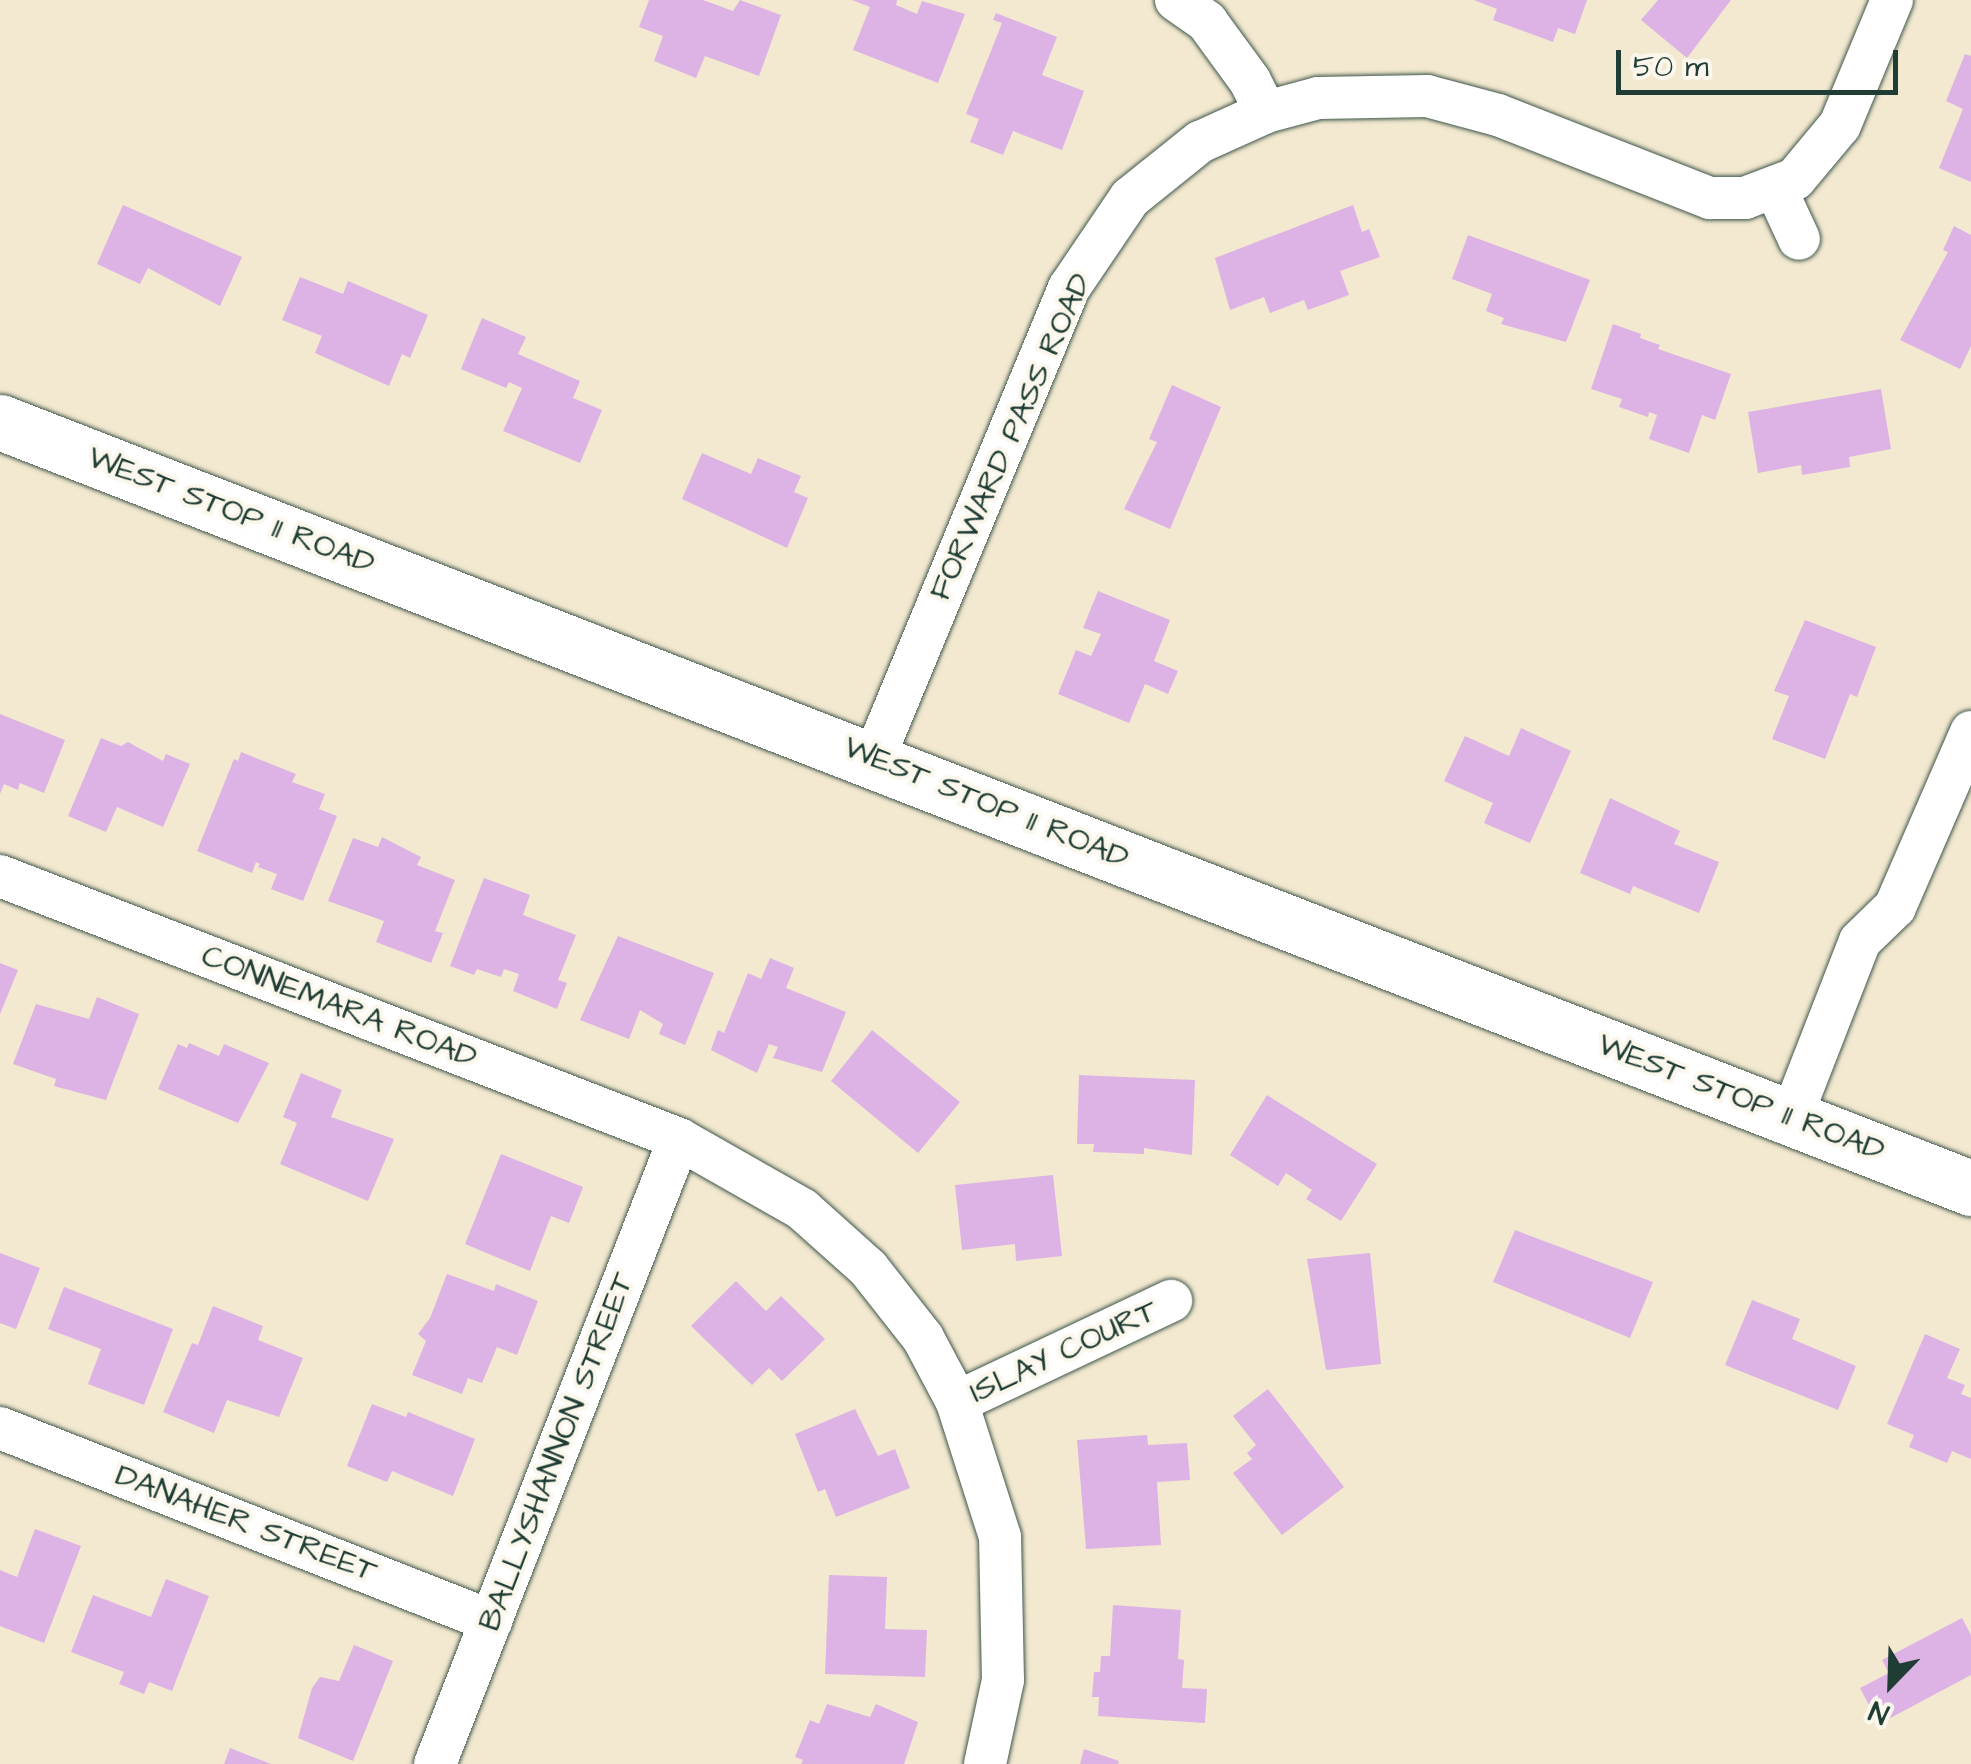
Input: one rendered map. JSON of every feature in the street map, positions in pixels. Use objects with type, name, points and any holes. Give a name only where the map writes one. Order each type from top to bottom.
[{"type":"main road","name":"WEST STOP 11 ROAD","points":[[0,422],[874,758],[1971,1188]]},
{"type":"street","points":[[1176,0],[1207,22],[1250,81],[1266,112]]},
{"type":"street","name":"FORWARD PASS ROAD","points":[[874,758],[1069,288],[1130,198],[1200,142],[1266,112],[1318,98],[1427,96],[1498,115],[1710,198],[1746,198],[1795,180],[1840,125],[1892,0]]},
{"type":"street","points":[[1775,187],[1799,239]]},
{"type":"street","points":[[1791,1118],[1860,941],[1895,907],[1971,732]]},
{"type":"street","name":"CONNEMARA ROAD","points":[[0,876],[678,1139],[802,1209],[868,1268],[923,1338],[957,1402],[1000,1538],[1002,1680],[985,1764]]},
{"type":"street","name":"BALLYSHANNON STREET","points":[[435,1764],[678,1139]]},
{"type":"street","name":"ISLAY COURT","points":[[957,1402],[1171,1302]]},
{"type":"street","name":"DANAHER STREET","points":[[0,1428],[491,1621]]},
{"type":"building","points":[[649,0],[703,0],[733,11],[740,0],[781,15],[759,76],[705,56],[696,78],[654,61],[663,36],[639,27]]},
{"type":"building","points":[[852,0],[897,0],[896,5],[917,14],[922,1],[965,14],[938,83],[853,50],[870,7]]},
{"type":"building","points":[[1474,0],[1587,0],[1575,34],[1558,28],[1553,42],[1493,20],[1497,9]]},
{"type":"building","points":[[1658,0],[1731,0],[1687,58],[1641,20]]},
{"type":"building","points":[[996,13],[1057,37],[1042,75],[1084,91],[1062,150],[1013,131],[1003,155],[970,142],[979,119],[966,114],[1002,23],[993,20]]},
{"type":"building","points":[[1965,54],[1971,56],[1971,182],[1939,168],[1963,109],[1946,101]]},
{"type":"building","points":[[123,205],[242,257],[220,306],[148,268],[140,284],[97,264]]},
{"type":"building","points":[[1353,205],[1362,232],[1369,229],[1380,257],[1340,271],[1349,295],[1308,310],[1304,300],[1270,313],[1264,297],[1230,310],[1215,258]]},
{"type":"building","points":[[1954,226],[1971,235],[1971,346],[1960,369],[1900,340],[1948,252],[1943,250]]},
{"type":"building","points":[[1468,235],[1590,280],[1566,342],[1501,324],[1504,318],[1486,311],[1492,294],[1452,279]]},
{"type":"building","points":[[300,277],[343,294],[348,281],[428,315],[410,358],[402,354],[389,386],[315,353],[322,336],[282,320]]},
{"type":"building","points":[[482,318],[526,337],[518,354],[580,381],[573,398],[602,410],[580,463],[503,431],[522,388],[509,382],[506,388],[461,369]]},
{"type":"building","points":[[1613,324],[1641,334],[1640,338],[1660,345],[1658,349],[1731,374],[1715,420],[1702,415],[1689,453],[1649,439],[1657,415],[1649,412],[1648,417],[1619,407],[1622,399],[1591,389]]},
{"type":"building","points":[[1172,385],[1221,407],[1170,529],[1124,509],[1157,442],[1149,439]]},
{"type":"building","points":[[1881,389],[1891,449],[1849,457],[1850,467],[1802,475],[1801,465],[1758,473],[1748,412]]},
{"type":"building","points":[[702,453],[751,474],[758,458],[801,476],[794,492],[808,498],[787,548],[682,499]]},
{"type":"building","points":[[1098,591],[1170,620],[1154,661],[1178,671],[1168,694],[1145,684],[1129,723],[1058,694],[1076,650],[1091,656],[1101,634],[1083,628]]},
{"type":"building","points":[[1805,620],[1876,647],[1857,697],[1850,694],[1825,759],[1772,739],[1789,696],[1774,691]]},
{"type":"building","points":[[0,714],[65,740],[44,793],[20,783],[18,790],[4,784],[0,794]]},
{"type":"building","points":[[1521,728],[1571,751],[1530,843],[1484,823],[1493,803],[1444,781],[1465,736],[1509,756]]},
{"type":"building","points":[[101,738],[121,746],[128,742],[163,761],[166,754],[190,764],[163,827],[117,807],[106,832],[68,816]]},
{"type":"building","points":[[241,752],[296,774],[292,782],[325,794],[319,809],[337,816],[303,901],[271,889],[277,874],[258,867],[256,862],[252,873],[197,851],[234,759],[238,761]]},
{"type":"building","points":[[1610,798],[1680,831],[1674,844],[1719,862],[1699,913],[1633,886],[1630,894],[1580,873]]},
{"type":"building","points":[[382,837],[421,857],[417,865],[455,880],[435,931],[443,933],[431,963],[376,942],[384,921],[328,901],[353,838],[378,847]]},
{"type":"building","points":[[484,878],[530,895],[523,915],[576,935],[558,980],[567,983],[557,1009],[513,991],[519,974],[504,969],[501,977],[477,969],[474,975],[450,966]]},
{"type":"building","points":[[618,936],[714,973],[685,1045],[659,1034],[663,1024],[640,1010],[629,1039],[580,1020]]},
{"type":"building","points":[[770,958],[794,968],[786,988],[846,1012],[822,1072],[773,1058],[778,1047],[769,1044],[757,1073],[711,1050],[718,1030],[724,1033],[748,973],[761,979]]},
{"type":"building","points":[[0,963],[18,970],[0,1014]]},
{"type":"building","points":[[97,997],[139,1014],[106,1100],[54,1086],[56,1079],[13,1064],[36,1004],[89,1019]]},
{"type":"building","points":[[872,1030],[960,1102],[918,1153],[831,1081]]},
{"type":"building","points":[[189,1043],[219,1056],[224,1044],[269,1063],[238,1123],[158,1089],[178,1044],[187,1048]]},
{"type":"building","points":[[301,1073],[342,1090],[331,1117],[394,1139],[368,1201],[280,1164],[297,1123],[283,1117]]},
{"type":"building","points":[[1079,1075],[1195,1080],[1192,1155],[1144,1148],[1144,1154],[1093,1152],[1094,1144],[1077,1144]]},
{"type":"building","points":[[1267,1095],[1377,1164],[1341,1221],[1306,1199],[1312,1190],[1286,1173],[1278,1186],[1230,1155]]},
{"type":"building","points":[[501,1154],[583,1187],[569,1223],[551,1216],[530,1271],[465,1244]]},
{"type":"building","points":[[1053,1175],[1062,1256],[1016,1261],[1015,1244],[962,1250],[955,1185]]},
{"type":"building","points":[[1515,1230],[1653,1282],[1630,1338],[1493,1282]]},
{"type":"building","points":[[0,1253],[40,1268],[16,1329],[0,1323]]},
{"type":"building","points":[[1370,1253],[1381,1364],[1326,1370],[1307,1259]]},
{"type":"building","points":[[447,1274],[494,1291],[496,1284],[538,1301],[517,1355],[497,1347],[482,1383],[468,1378],[462,1394],[412,1375],[426,1341],[418,1334],[430,1318]]},
{"type":"building","points":[[736,1281],[766,1311],[781,1296],[825,1339],[782,1381],[769,1368],[752,1385],[691,1326]]},
{"type":"building","points":[[64,1287],[173,1329],[144,1405],[88,1384],[101,1349],[48,1329]]},
{"type":"building","points":[[1752,1300],[1800,1319],[1792,1339],[1856,1366],[1838,1410],[1725,1365]]},
{"type":"building","points":[[213,1306],[263,1326],[258,1340],[303,1358],[279,1417],[227,1400],[214,1433],[163,1412],[192,1343],[198,1345]]},
{"type":"building","points":[[1925,1334],[1960,1349],[1947,1378],[1965,1385],[1961,1394],[1971,1398],[1971,1459],[1952,1451],[1947,1463],[1909,1447],[1914,1435],[1887,1424]]},
{"type":"building","points":[[1268,1389],[1344,1487],[1282,1535],[1233,1473],[1252,1459],[1247,1453],[1256,1445],[1233,1416]]},
{"type":"building","points":[[372,1404],[406,1417],[408,1412],[475,1439],[453,1496],[392,1471],[387,1482],[347,1466]]},
{"type":"building","points":[[855,1409],[878,1456],[895,1449],[910,1488],[836,1517],[825,1489],[818,1492],[795,1434]]},
{"type":"building","points":[[1147,1435],[1148,1445],[1187,1443],[1190,1480],[1157,1482],[1161,1545],[1086,1549],[1077,1440]]},
{"type":"building","points":[[35,1529],[81,1546],[44,1643],[0,1626],[0,1570],[17,1577]]},
{"type":"building","points":[[829,1575],[887,1577],[885,1629],[927,1630],[925,1677],[825,1674]]},
{"type":"building","points":[[166,1579],[209,1596],[172,1691],[149,1682],[144,1694],[119,1684],[124,1672],[71,1652],[93,1595],[151,1617]]},
{"type":"building","points":[[1113,1605],[1181,1610],[1178,1659],[1184,1660],[1182,1688],[1207,1689],[1205,1723],[1098,1716],[1099,1697],[1092,1697],[1094,1672],[1100,1672],[1101,1656],[1110,1656]]},
{"type":"building","points":[[1962,1618],[1971,1635],[1971,1675],[1879,1724],[1860,1688],[1889,1673],[1882,1660]]},
{"type":"building","points":[[354,1645],[393,1661],[353,1761],[298,1738],[312,1688],[320,1677],[339,1681]]},
{"type":"building","points":[[827,1704],[870,1717],[876,1704],[918,1722],[904,1764],[801,1764],[803,1760],[795,1757],[810,1720],[819,1724]]},
{"type":"building","points":[[230,1748],[271,1764],[224,1764]]},
{"type":"building","points":[[1084,1749],[1119,1761],[1118,1764],[1080,1764]]}]
